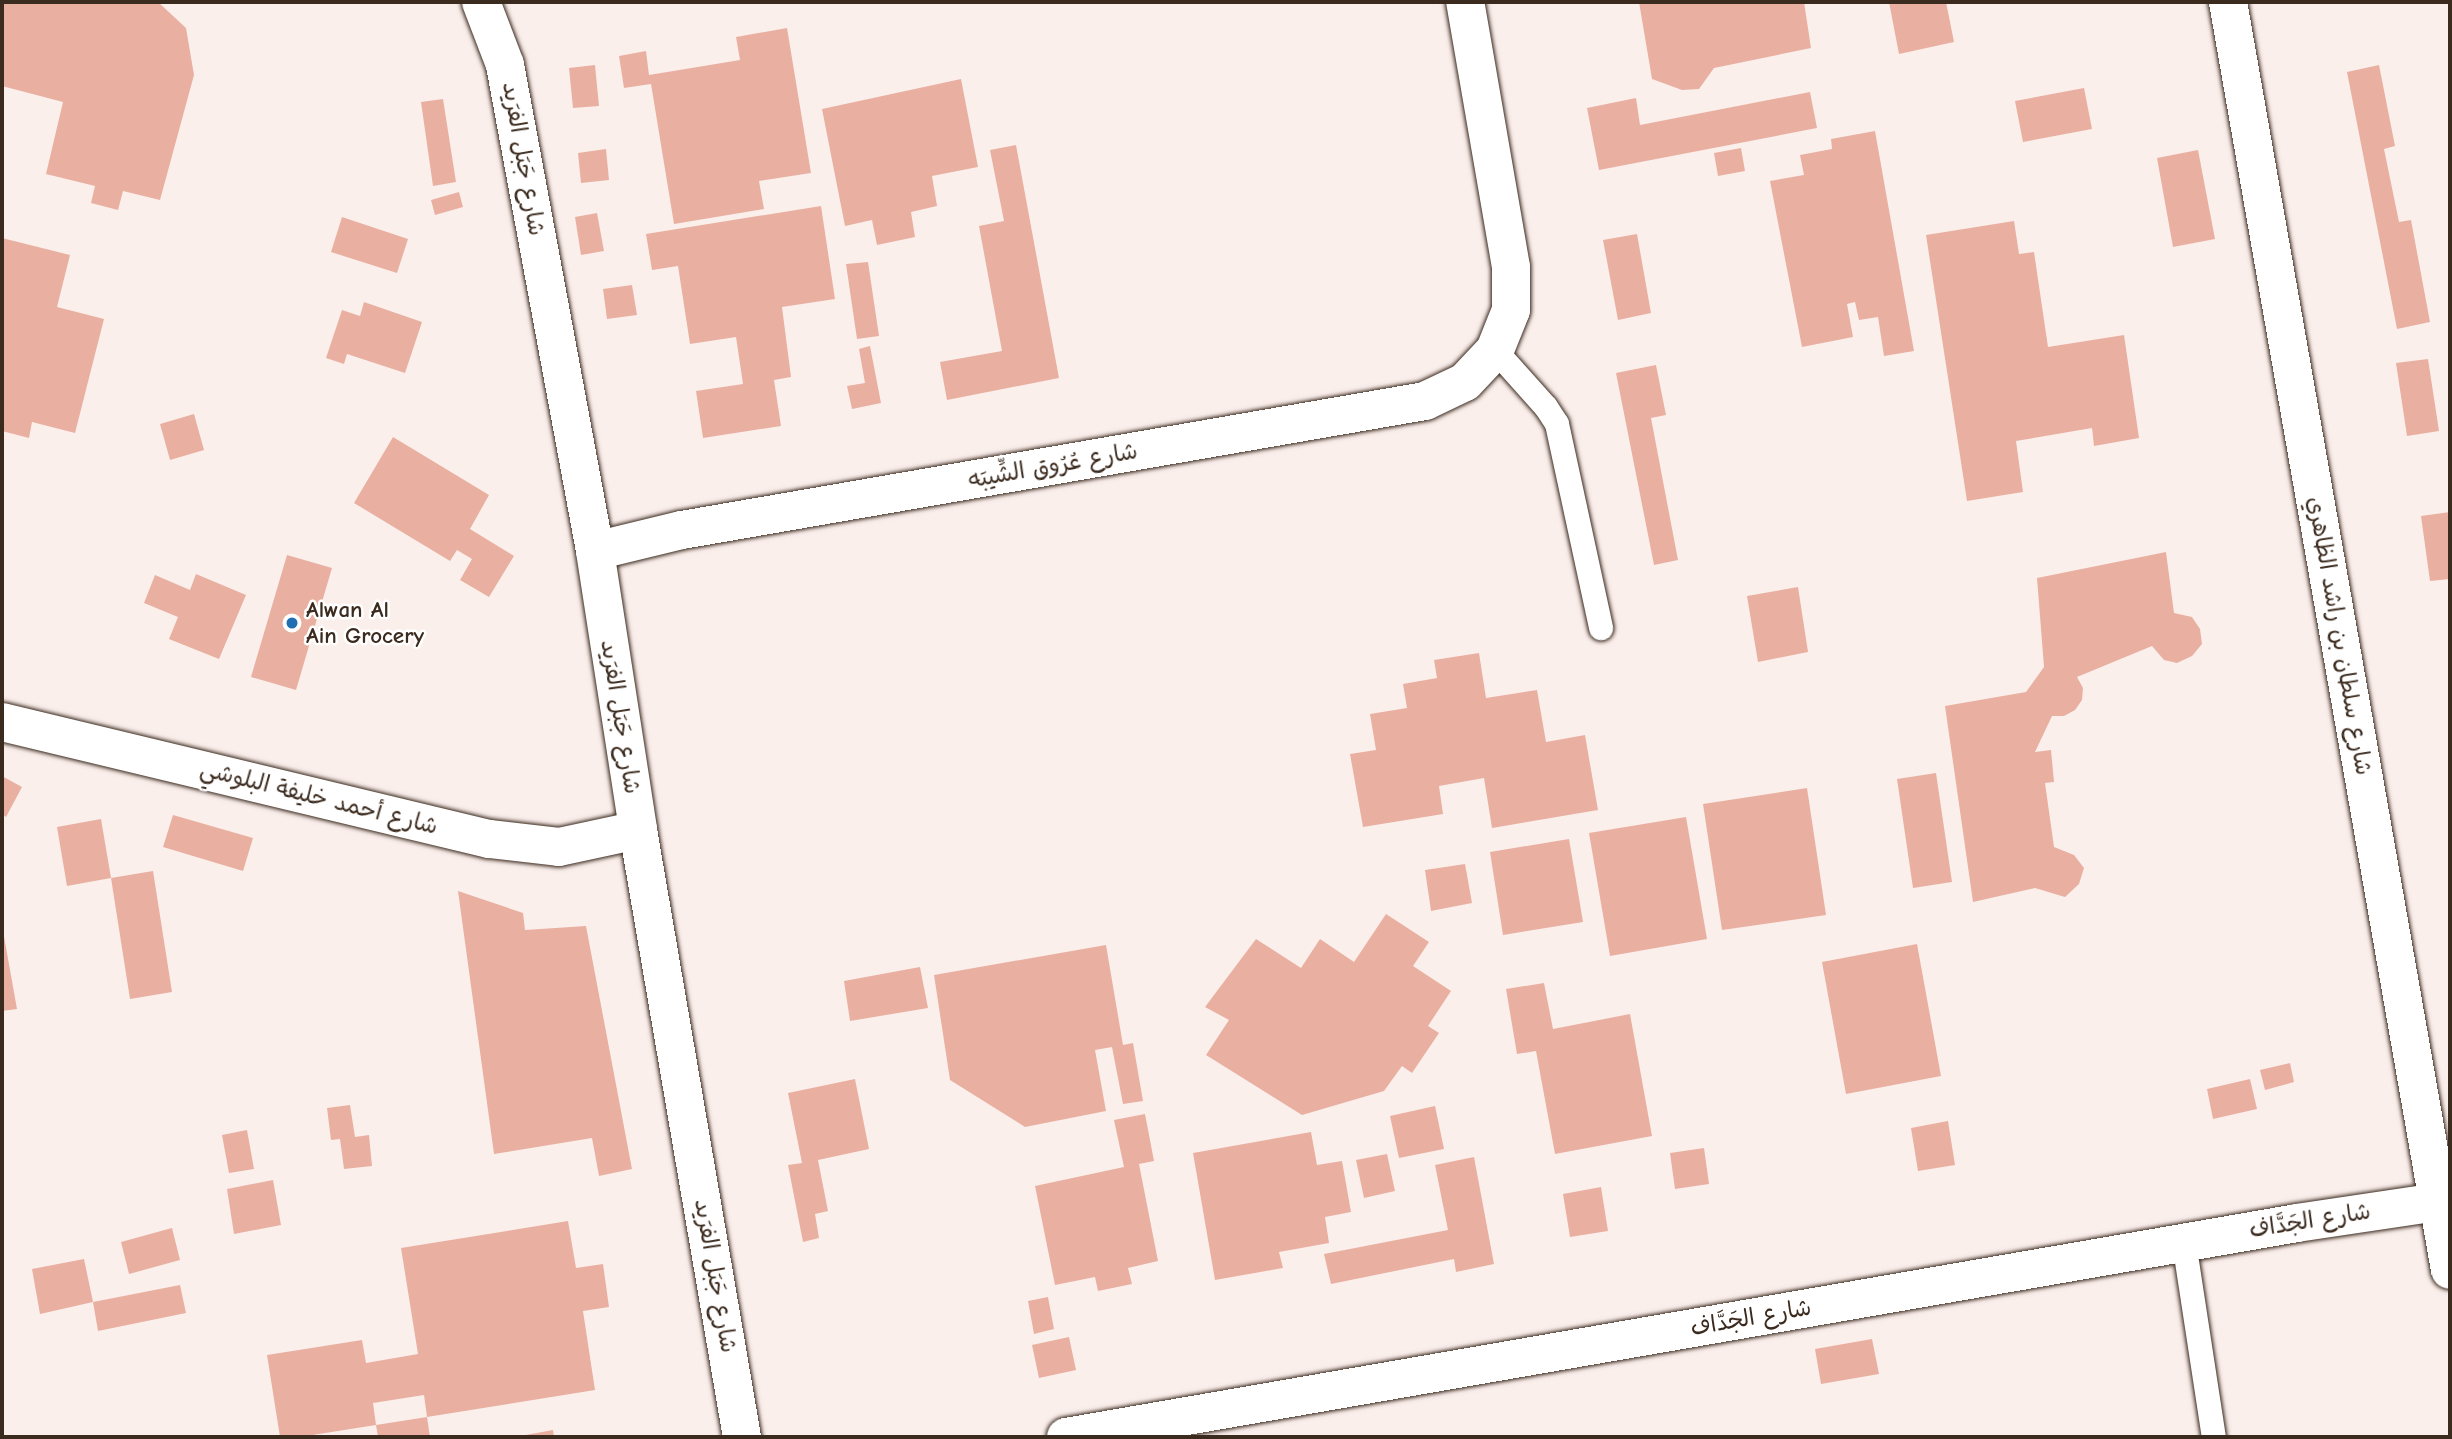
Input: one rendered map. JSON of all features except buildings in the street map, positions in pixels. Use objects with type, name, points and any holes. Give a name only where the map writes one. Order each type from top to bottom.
[{"type":"street","name":"شارع جَبَل الفرَيد","points":[[481,2],[505,65],[595,551],[638,830],[742,1437]]},
{"type":"street","name":"شارع عُرُوق الشِّيبَه","points":[[595,551],[682,530],[1425,401],[1465,382],[1495,350],[1511,310],[1511,267],[1465,2]]},
{"type":"street","name":"شارع سلطان بن راشد الظاهري","points":[[2228,2],[2450,1270]]},
{"type":"street","name":"شارع أحمد خليفة البلوشي","points":[[2,722],[500,841],[559,846],[638,830]]},
{"type":"street","name":"شارع الجَدَّاف","points":[[1066,1437],[2183,1242],[2437,1202]]},
{"type":"lane","points":[[1495,350],[1546,407],[1557,424],[1601,628]]},
{"type":"lane","points":[[2183,1242],[2214,1437]]},
{"type":"place","name":"Alwan Al Ain Grocery","points":[[292,623]]}]
